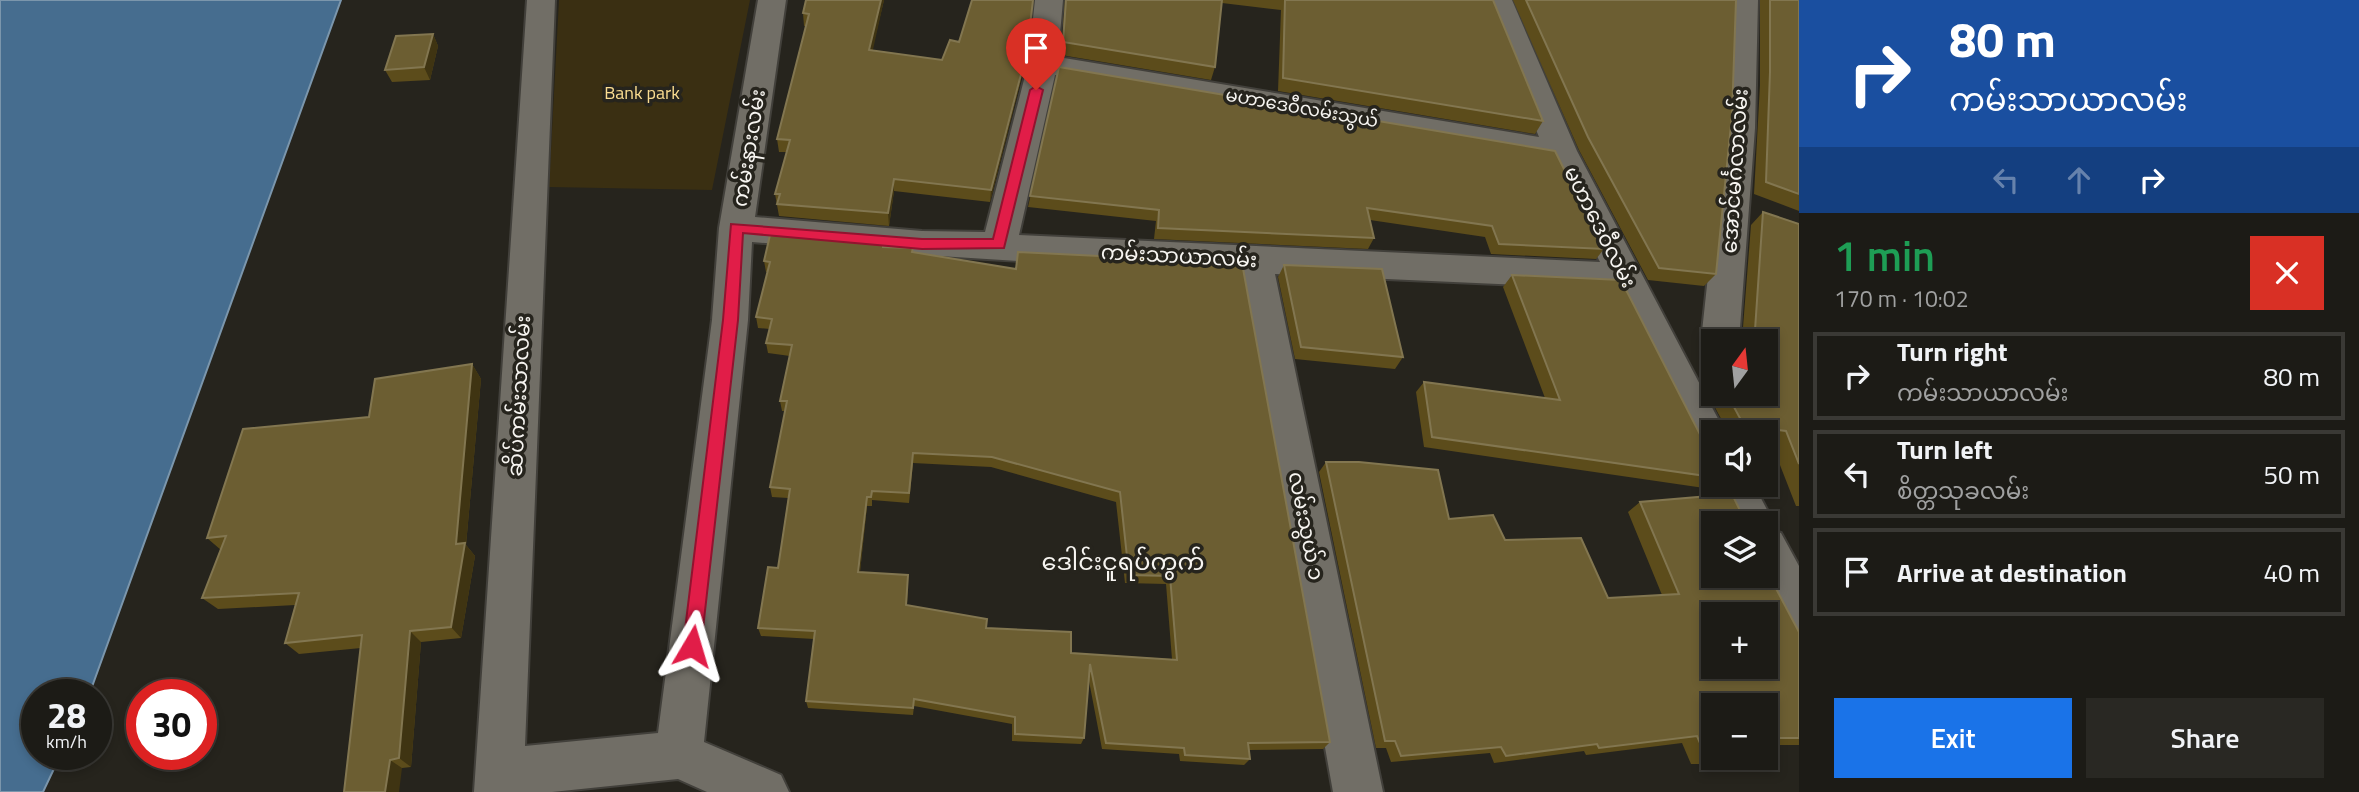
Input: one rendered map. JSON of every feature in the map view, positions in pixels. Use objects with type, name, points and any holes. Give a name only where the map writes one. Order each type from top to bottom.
[{"type":"street","name":"ဆိပ်ကမ်းသာလမ်း","points":[[499,782],[541,0]]},
{"type":"street","name":"ကမ်းနားလမ်း","points":[[679,755],[730,320],[736,228],[772,0]]},
{"type":"street","points":[[999,245],[1043,64],[1049,0]]},
{"type":"street","name":"မဟာဒေဝီလမ်း","points":[[1498,0],[1561,151],[1701,427]]},
{"type":"street","name":"အောင်မင်္ဂလာလမ်း","points":[[1722,329],[1747,208],[1744,0]]},
{"type":"street","name":"မဟာဒေဝီလမ်းသွယ်","points":[[1043,64],[1561,151]]},
{"type":"street","name":"ကမ်းသာယာလမ်း","points":[[736,228],[922,244],[999,245],[1036,250],[1623,276]]},
{"type":"street","name":"လမ်းသွယ် ၁","points":[[1255,260],[1358,792]]},
{"type":"street","points":[[1778,570],[1799,609]]},
{"type":"street","points":[[499,782],[679,755],[764,792]]},
{"type":"green space","name":"Bank park","points":[[559,0],[750,0],[712,190],[549,187]]},
{"type":"water","points":[[0,0],[341,0],[95,679],[21,679],[21,770],[53,770],[43,792],[0,792]]},
{"type":"building","points":[[806,0],[881,0],[869,50],[942,60],[950,40],[959,42],[972,0],[1033,0],[1027,51],[991,190],[894,179],[888,213],[777,204],[780,194],[775,194],[790,140],[777,139],[809,14],[803,13]]},
{"type":"building","points":[[1066,0],[1222,0],[1215,67],[1063,42]]},
{"type":"building","points":[[1285,0],[1493,0],[1543,121],[1283,78]]},
{"type":"building","points":[[1526,0],[1736,0],[1732,115],[1716,274],[1659,268],[1588,137]]},
{"type":"building","points":[[1770,0],[1799,0],[1799,194],[1766,182]]},
{"type":"building","points":[[433,34],[424,67],[385,70],[396,36]]},
{"type":"building","points":[[1059,67],[1555,151],[1604,249],[1499,244],[1492,226],[1367,208],[1374,238],[1158,228],[1159,210],[1030,196]]},
{"type":"building","points":[[1763,212],[1799,224],[1799,464],[1786,431],[1778,430],[1778,420],[1741,420],[1733,406],[1778,406],[1778,329],[1755,329]]},
{"type":"building","points":[[770,235],[913,248],[912,252],[1016,269],[1018,252],[1242,263],[1330,742],[1248,743],[1250,759],[1185,755],[1184,748],[1106,743],[1090,664],[1084,738],[1015,734],[1015,717],[914,699],[913,708],[806,701],[815,631],[758,628],[768,567],[778,568],[790,489],[770,487],[787,401],[780,401],[792,345],[766,343],[772,319],[756,317],[770,262],[764,261]],"holes":[[[913,453],[992,457],[1120,492],[1129,575],[1170,576],[1177,660],[1071,653],[1071,632],[986,628],[987,619],[906,605],[908,575],[858,572],[867,497],[871,497],[872,491],[909,493]]]},
{"type":"building","points":[[1284,265],[1382,269],[1403,357],[1301,347]]},
{"type":"building","points":[[1512,275],[1621,280],[1701,436],[1701,475],[1432,437],[1424,382],[1560,400]]},
{"type":"building","points":[[472,364],[456,544],[465,543],[451,627],[410,631],[399,758],[390,760],[385,792],[344,792],[362,635],[285,643],[299,593],[202,598],[226,536],[207,538],[243,429],[369,417],[375,379]]},
{"type":"building","points":[[1326,462],[1359,462],[1438,470],[1449,519],[1493,515],[1505,540],[1581,538],[1608,598],[1679,594],[1640,502],[1733,497],[1740,511],[1701,511],[1701,588],[1776,588],[1799,632],[1799,738],[1778,738],[1778,693],[1701,693],[1701,745],[1697,736],[1599,748],[1597,744],[1506,756],[1501,747],[1401,756],[1395,741],[1385,741]]},
{"type":"district","name":"ဒေါင်းငူရပ်ကွက်","points":[[1123,562]]},
{"type":"route","points":[[692,646],[730,320],[736,228],[922,244],[999,245],[1036,90]]}]
